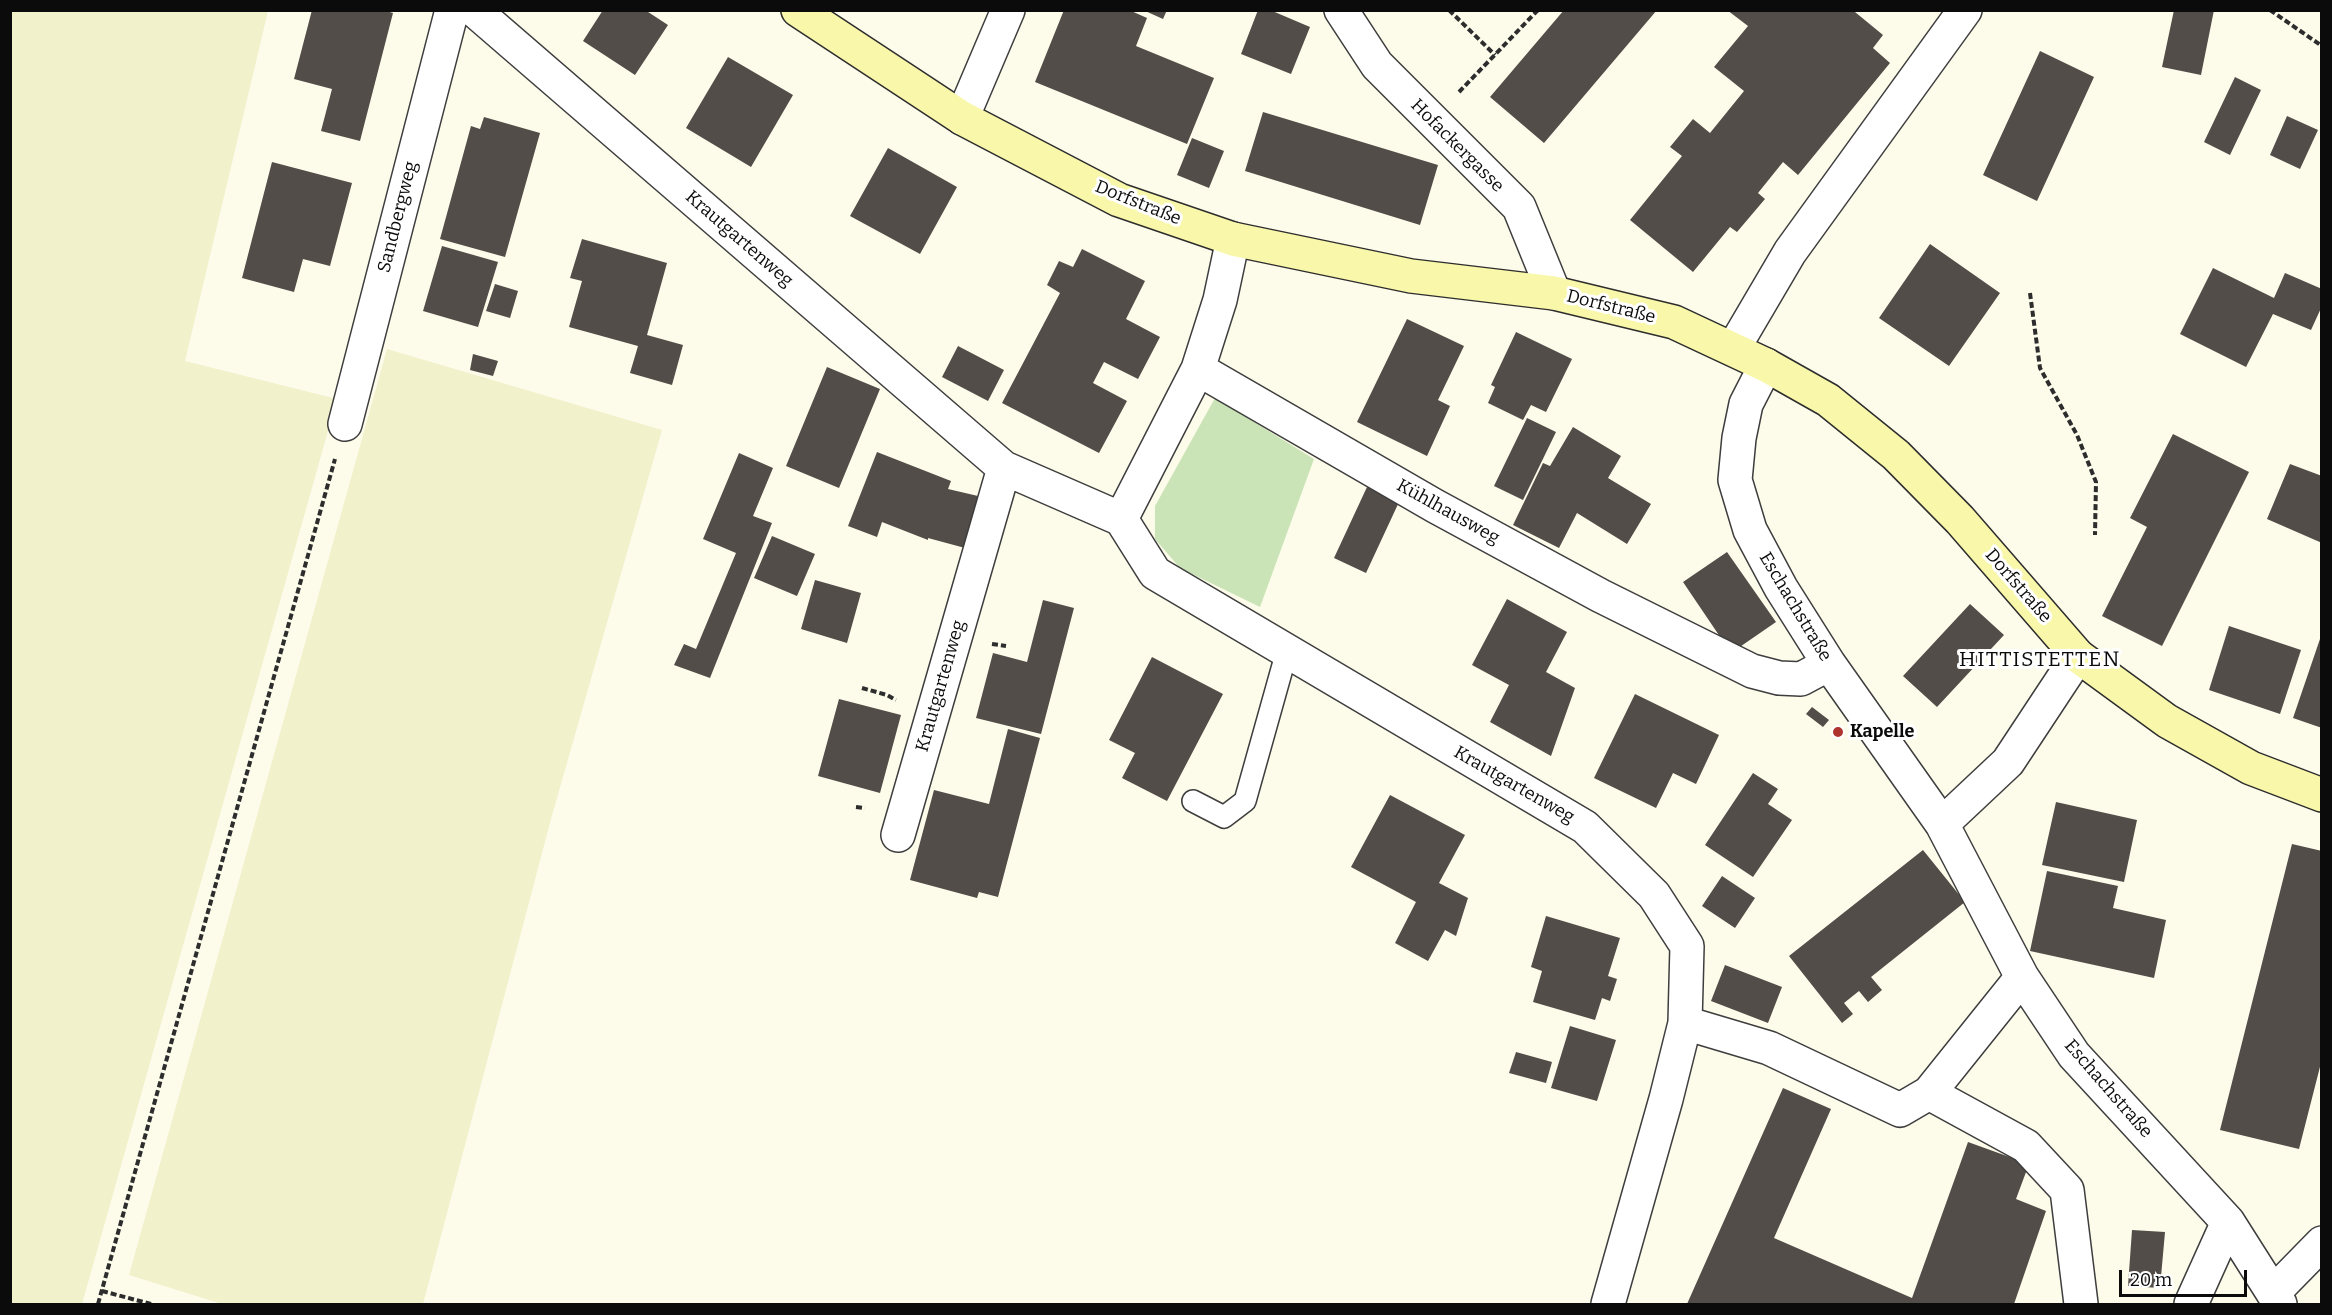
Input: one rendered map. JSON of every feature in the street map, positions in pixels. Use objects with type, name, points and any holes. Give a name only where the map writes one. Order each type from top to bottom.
[{"type":"main road","name":"Dorfstraße","points":[[798,10],[962,118],[1119,200],[1233,238],[1411,276],[1554,293],[1674,322],[1766,365],[1828,400],[1896,455],[1960,520],[2078,656],[2167,721],[2251,768],[2322,795]]},
{"type":"street","name":"Sandbergweg","points":[[345,423],[452,10]]},
{"type":"street","name":"Krautgartenweg","points":[[474,10],[1004,468],[1121,519],[1155,573],[1585,827],[1654,895],[1687,946],[1685,1023],[1617,1300]]},
{"type":"street","points":[[962,118],[1008,10]]},
{"type":"street","name":"Hofackergasse","points":[[1341,10],[1377,65],[1518,207],[1554,293]]},
{"type":"street","points":[[1733,349],[1790,252],[1965,10]]},
{"type":"street","points":[[1121,519],[1198,369],[1220,300],[1233,238]]},
{"type":"street","name":"Eschachstraße","points":[[1766,365],[1746,404],[1739,438],[1735,480],[1750,530],[1781,588],[1829,664],[1942,824],[2022,977],[2074,1055],[2228,1222],[2277,1298]]},
{"type":"street","name":"Kühlhausweg","points":[[1198,369],[1435,506],[1601,596],[1752,671],[1779,678],[1801,679],[1829,664]]},
{"type":"street","name":"Krautgartenweg","points":[[898,835],[1004,468]]},
{"type":"street","points":[[1942,824],[2008,762],[2078,656]]},
{"type":"street","points":[[1685,1023],[1769,1048],[1900,1110],[1929,1093],[2022,977]]},
{"type":"street","points":[[1929,1093],[2026,1146],[2067,1190],[2081,1305]]},
{"type":"street","points":[[2191,1305],[2228,1222]]},
{"type":"street","points":[[2277,1298],[2320,1246]]},
{"type":"lane","points":[[1193,801],[1224,817],[1245,801],[1287,651]]},
{"type":"path","points":[[1449,10],[1495,55]]},
{"type":"path","points":[[1431,120],[1538,10]]},
{"type":"path","points":[[2270,10],[2322,46]]},
{"type":"path","points":[[2030,293],[2040,368],[2077,435],[2096,482],[2095,535]]},
{"type":"path","points":[[98,1305],[345,423]]},
{"type":"path","points":[[102,1291],[151,1305]]},
{"type":"green space","points":[[10,11],[268,11],[185,361],[337,399],[82,1304],[11,1304]]},
{"type":"green space","points":[[387,349],[662,430],[551,819],[423,1304],[222,1304],[129,1275]]},
{"type":"green space","points":[[1215,398],[1314,459],[1260,607],[1180,568],[1155,539],[1155,506]]},
{"type":"building","points":[[312,10],[383,10],[393,13],[360,141],[321,131],[332,89],[294,79]]},
{"type":"building","points":[[603,10],[645,10],[668,25],[635,75],[583,41]]},
{"type":"building","points":[[1064,10],[1129,10],[1147,18],[1136,46],[1214,78],[1187,144],[1035,82]]},
{"type":"building","points":[[1143,10],[1167,10],[1163,19]]},
{"type":"building","points":[[1258,10],[1270,10],[1310,27],[1291,74],[1241,54]]},
{"type":"building","points":[[1564,10],[1657,10],[1544,143],[1490,97]]},
{"type":"building","points":[[1727,10],[1856,10],[1855,12],[1883,35],[1873,48],[1890,63],[1798,175],[1783,162],[1758,193],[1765,199],[1737,232],[1730,227],[1693,272],[1630,220],[1682,156],[1670,147],[1693,119],[1710,133],[1744,91],[1714,67],[1748,26]]},
{"type":"building","points":[[2174,10],[2214,10],[2201,75],[2162,67]]},
{"type":"building","points":[[2040,51],[2094,77],[2037,201],[1983,175]]},
{"type":"building","points":[[728,57],[793,95],[751,167],[686,128]]},
{"type":"building","points":[[2235,77],[2261,90],[2230,155],[2204,142]]},
{"type":"building","points":[[1263,112],[1438,165],[1420,225],[1245,171]]},
{"type":"building","points":[[2287,116],[2318,130],[2300,169],[2270,155]]},
{"type":"building","points":[[484,117],[540,133],[505,257],[440,239],[471,126],[480,129]]},
{"type":"building","points":[[1192,138],[1224,151],[1209,188],[1177,175]]},
{"type":"building","points":[[888,148],[957,187],[920,254],[850,216]]},
{"type":"building","points":[[272,162],[352,183],[330,266],[303,259],[294,292],[242,278]]},
{"type":"building","points":[[582,239],[667,263],[647,335],[683,345],[672,385],[630,373],[638,346],[569,327],[582,281],[570,278]]},
{"type":"building","points":[[1930,244],[2000,293],[1949,366],[1879,318]]},
{"type":"building","points":[[442,246],[498,262],[478,327],[423,311]]},
{"type":"building","points":[[1082,249],[1145,281],[1126,319],[1160,337],[1138,379],[1104,362],[1093,383],[1127,401],[1099,453],[1002,403],[1060,293],[1047,285],[1059,261],[1073,267]]},
{"type":"building","points":[[2213,268],[2274,298],[2285,273],[2322,289],[2322,306],[2311,330],[2273,314],[2246,367],[2180,334]]},
{"type":"building","points":[[495,284],[518,291],[510,318],[486,311]]},
{"type":"building","points":[[1407,319],[1464,346],[1438,400],[1450,406],[1427,456],[1357,422]]},
{"type":"building","points":[[1516,332],[1572,359],[1546,412],[1531,405],[1523,420],[1488,403],[1495,387],[1491,385]]},
{"type":"building","points":[[958,346],[1004,370],[988,401],[942,377]]},
{"type":"building","points":[[473,354],[498,361],[493,376],[470,370]]},
{"type":"building","points":[[827,367],[880,389],[839,488],[786,466]]},
{"type":"building","points":[[1527,418],[1556,432],[1523,500],[1494,486]]},
{"type":"building","points":[[1573,427],[1621,456],[1608,478],[1651,504],[1627,544],[1577,513],[1559,548],[1513,525],[1543,463],[1550,466]]},
{"type":"building","points":[[2173,434],[2249,472],[2162,646],[2102,616],[2147,527],[2130,518]]},
{"type":"building","points":[[877,452],[951,481],[948,489],[978,496],[965,548],[928,538],[928,540],[882,522],[877,537],[848,526]]},
{"type":"building","points":[[739,453],[773,468],[753,516],[772,523],[710,678],[674,665],[684,644],[696,649],[736,553],[703,539]]},
{"type":"building","points":[[2290,464],[2322,476],[2322,543],[2267,519]]},
{"type":"building","points":[[1367,487],[1399,502],[1366,573],[1334,558]]},
{"type":"building","points":[[772,536],[815,554],[797,596],[754,578]]},
{"type":"building","points":[[1727,552],[1776,622],[1731,653],[1683,582]]},
{"type":"building","points":[[815,580],[861,593],[847,643],[801,629]]},
{"type":"building","points":[[1507,599],[1567,632],[1546,672],[1575,688],[1551,756],[1490,722],[1509,685],[1472,665]]},
{"type":"building","points":[[1043,600],[1074,608],[1041,734],[976,718],[993,653],[1027,662]]},
{"type":"building","points":[[1970,604],[2004,635],[1937,707],[1903,676]]},
{"type":"building","points":[[2229,626],[2301,650],[2280,714],[2209,690]]},
{"type":"building","points":[[2322,636],[2322,728],[2293,718]]},
{"type":"building","points":[[1152,657],[1223,694],[1167,801],[1122,778],[1135,753],[1109,740]]},
{"type":"building","points":[[1635,694],[1719,735],[1696,784],[1673,773],[1656,808],[1594,778]]},
{"type":"building","points":[[839,699],[901,715],[880,793],[818,776]]},
{"type":"building","points":[[1812,707],[1829,720],[1823,727],[1806,714]]},
{"type":"building","points":[[1008,729],[1040,738],[998,897],[979,892],[977,898],[910,880],[934,790],[989,804]]},
{"type":"building","points":[[1753,773],[1778,789],[1768,804],[1792,820],[1753,877],[1705,845]]},
{"type":"building","points":[[1390,795],[1465,835],[1439,883],[1468,898],[1456,936],[1445,930],[1428,961],[1395,943],[1416,902],[1351,867]]},
{"type":"building","points":[[2056,802],[2137,820],[2124,882],[2042,865]]},
{"type":"building","points":[[2292,844],[2322,851],[2322,1059],[2299,1149],[2220,1130]]},
{"type":"building","points":[[1923,850],[1965,902],[1871,977],[1882,990],[1868,1002],[1859,991],[1844,1003],[1853,1014],[1842,1023],[1789,956]]},
{"type":"building","points":[[2047,871],[2118,886],[2113,908],[2166,920],[2154,978],[2030,951]]},
{"type":"building","points":[[1722,876],[1755,898],[1735,928],[1702,906]]},
{"type":"building","points":[[1546,916],[1620,938],[1608,976],[1617,979],[1610,1001],[1602,998],[1595,1020],[1533,1002],[1542,971],[1531,967]]},
{"type":"building","points":[[1725,965],[1782,987],[1768,1023],[1711,1001]]},
{"type":"building","points":[[1570,1026],[1616,1040],[1597,1101],[1551,1088]]},
{"type":"building","points":[[1516,1052],[1552,1062],[1546,1083],[1509,1073]]},
{"type":"building","points":[[1783,1088],[1831,1109],[1774,1238],[1912,1298],[1968,1142],[2029,1164],[2016,1199],[2046,1211],[2014,1304],[1687,1304]]},
{"type":"building","points":[[2132,1230],[2165,1232],[2160,1288],[2128,1286]]},
{"type":"place","name":"Kapelle","points":[[1838,732]]},
{"type":"district","name":"HITTISTETTEN","points":[[2040,660]]}]
